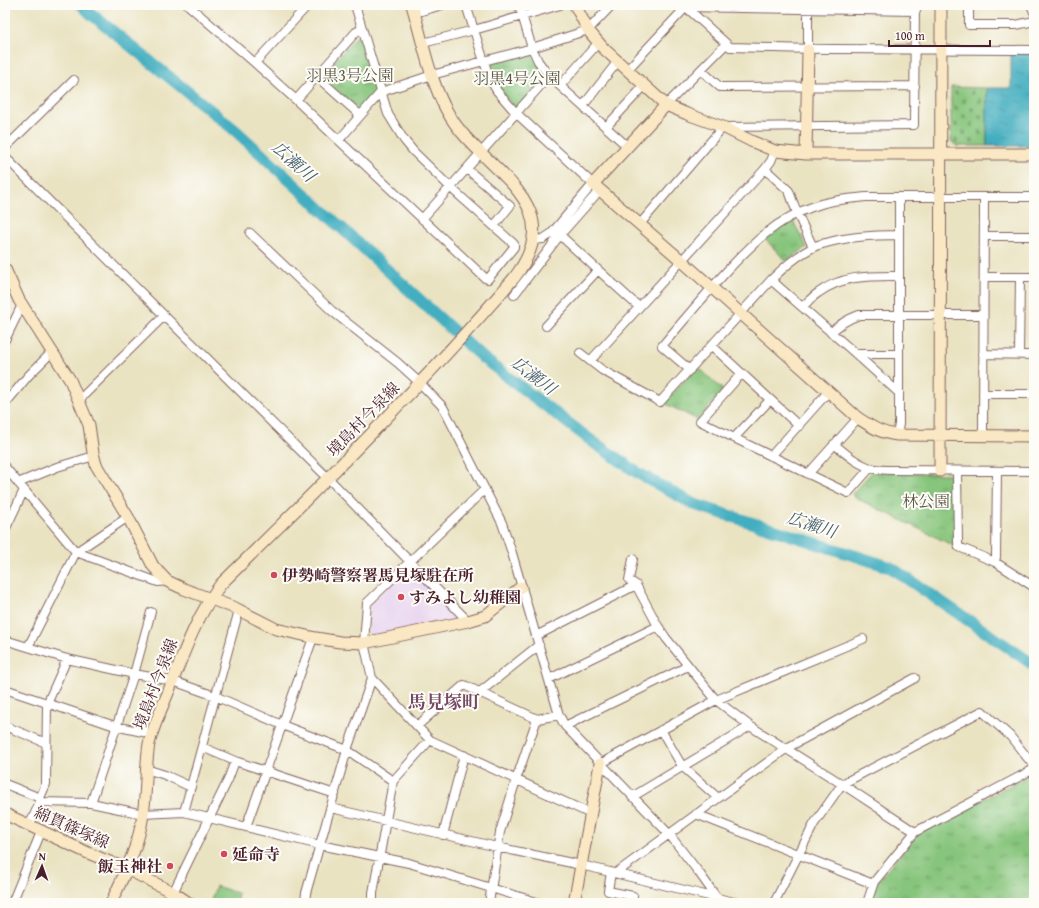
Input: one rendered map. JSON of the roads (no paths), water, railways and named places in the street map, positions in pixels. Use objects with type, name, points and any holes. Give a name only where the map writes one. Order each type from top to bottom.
[{"type":"street","points":[[188,5],[296,100],[479,273],[487,279],[490,278],[514,245],[451,188],[414,152],[404,140],[388,114],[355,5]]},
{"type":"street","points":[[255,63],[308,5]]},
{"type":"street","points":[[414,9],[442,5]]},
{"type":"street","points":[[466,5],[489,77],[496,91],[516,113],[597,187],[858,418],[874,429],[885,434],[941,436],[1034,436]]},
{"type":"street","points":[[519,5],[532,48],[538,60],[550,76],[628,147]]},
{"type":"street","points":[[423,43],[560,5]]},
{"type":"street","points":[[575,5],[588,30],[618,61],[666,105],[723,127],[775,151],[806,154],[1034,154]]},
{"type":"street","points":[[339,140],[381,92],[432,75],[484,62],[588,30],[612,5]]},
{"type":"street","points":[[940,470],[942,5]]},
{"type":"street","points":[[968,5],[968,25],[1016,25],[1034,21]]},
{"type":"street","points":[[1030,5],[1033,7],[1034,12]]},
{"type":"street","points":[[686,6],[730,47],[808,50],[1034,50]]},
{"type":"street","points":[[628,69],[686,6],[916,8],[914,125],[723,127],[640,224]]},
{"type":"street","points":[[806,154],[808,7]]},
{"type":"street","name":"境島村今泉線","points":[[111,903],[127,868],[140,832],[143,814],[146,769],[152,734],[188,640],[209,599],[221,584],[329,478],[422,380],[525,264],[534,240],[533,220],[526,201],[509,180],[481,154],[460,130],[447,112],[432,75],[414,9]]},
{"type":"street","points":[[296,100],[356,32],[362,29]]},
{"type":"street","points":[[560,86],[599,42]]},
{"type":"street","points":[[514,295],[628,147],[666,105],[726,44]]},
{"type":"street","points":[[583,106],[618,61]]},
{"type":"street","points":[[701,70],[720,87],[915,86]]},
{"type":"street","points":[[316,76],[360,115]]},
{"type":"street","points":[[422,219],[550,76]]},
{"type":"street","points":[[5,148],[74,80]]},
{"type":"street","points":[[606,127],[645,85]]},
{"type":"street","points":[[591,360],[765,169],[771,161],[775,151]]},
{"type":"street","points":[[5,157],[329,478],[468,621]]},
{"type":"street","points":[[468,169],[510,206],[494,226]]},
{"type":"street","points":[[765,169],[789,191],[797,213],[813,247]]},
{"type":"street","points":[[534,240],[543,239],[551,234],[597,187]]},
{"type":"street","points":[[897,435],[899,424],[899,197]]},
{"type":"street","points":[[690,370],[662,346],[712,288],[757,240],[778,223],[797,213],[839,199],[899,197],[1034,197]]},
{"type":"street","points":[[983,436],[984,198]]},
{"type":"street","points":[[250,233],[332,311],[422,380],[443,407],[502,523],[560,715],[565,726],[669,834],[700,874],[718,901]]},
{"type":"street","points":[[560,235],[639,307]]},
{"type":"street","points":[[580,353],[602,370],[660,402],[771,280],[797,257],[813,247],[843,238],[864,235],[899,235]]},
{"type":"street","points":[[984,236],[1034,236]]},
{"type":"street","points":[[546,326],[598,270]]},
{"type":"street","points":[[6,274],[22,305],[70,380],[89,425],[96,465],[128,517],[153,566],[167,581],[184,590],[239,610],[276,629],[313,638],[340,642],[364,643],[485,616],[521,587]]},
{"type":"street","points":[[802,307],[819,292],[841,281],[863,276],[899,276]]},
{"type":"street","points":[[984,277],[1034,277]]},
{"type":"street","points":[[1019,354],[1020,277]]},
{"type":"street","points":[[771,280],[899,393]]},
{"type":"street","points":[[5,340],[22,305]]},
{"type":"street","points":[[832,333],[838,326],[848,319],[859,315],[983,315]]},
{"type":"street","points":[[79,400],[164,316]]},
{"type":"street","points":[[712,346],[799,426]]},
{"type":"street","points":[[5,404],[28,376],[52,352]]},
{"type":"street","points":[[856,354],[899,354]]},
{"type":"street","points":[[983,354],[1034,355]]},
{"type":"street","points":[[741,374],[700,421],[848,493],[870,468]]},
{"type":"street","points":[[771,456],[829,391]]},
{"type":"street","points":[[983,394],[1034,394]]},
{"type":"street","points":[[734,438],[770,400]]},
{"type":"street","points":[[808,474],[858,418]]},
{"type":"street","points":[[834,444],[855,460],[870,468],[893,470],[1034,471]]},
{"type":"street","points":[[18,483],[57,467],[94,456]]},
{"type":"street","points":[[5,467],[76,552],[158,582],[167,581]]},
{"type":"street","points":[[957,471],[959,547],[995,562],[1034,587]]},
{"type":"street","points":[[995,562],[997,471]]},
{"type":"street","points":[[484,489],[368,603],[364,643],[372,678],[430,740],[590,814]]},
{"type":"street","points":[[5,530],[24,490]]},
{"type":"street","points":[[28,647],[76,552],[128,517]]},
{"type":"street","points":[[633,559],[629,580],[636,585],[658,626],[716,700],[750,726],[787,748],[915,832]]},
{"type":"street","points":[[480,692],[538,641],[636,585]]},
{"type":"street","points":[[184,812],[239,610]]},
{"type":"street","points":[[91,803],[115,726],[134,674],[151,612]]},
{"type":"street","points":[[549,679],[658,626]]},
{"type":"street","points":[[246,827],[313,638]]},
{"type":"street","points":[[574,903],[600,764],[716,700],[863,639]]},
{"type":"street","points":[[5,640],[67,659],[173,681],[215,696],[282,725],[347,750],[393,781]]},
{"type":"street","points":[[30,826],[46,784],[47,704],[67,659]]},
{"type":"street","points":[[565,726],[688,666]]},
{"type":"street","points":[[305,903],[306,893],[347,750],[372,678]]},
{"type":"street","points":[[631,903],[633,896],[608,891],[613,873],[787,748],[916,678]]},
{"type":"street","points":[[416,726],[464,684],[537,719],[560,715]]},
{"type":"street","points":[[5,689],[115,726],[152,734]]},
{"type":"street","points":[[774,903],[814,824],[842,784],[982,711],[1010,736],[1034,768],[915,832],[873,884],[867,903]]},
{"type":"street","points":[[489,903],[500,832],[537,719]]},
{"type":"street","points":[[5,726],[46,743]]},
{"type":"street","points":[[632,797],[750,726]]},
{"type":"street","points":[[662,730],[682,766],[718,798]]},
{"type":"street","points":[[373,903],[373,893],[393,781],[430,740]]},
{"type":"street","points":[[202,747],[235,761],[335,794]]},
{"type":"street","points":[[443,835],[464,755]]},
{"type":"street","points":[[171,898],[228,780],[235,761]]},
{"type":"street","points":[[146,769],[165,775],[191,787]]},
{"type":"street","points":[[5,784],[40,800],[91,803],[143,814],[184,812],[320,845],[409,863],[540,903]]},
{"type":"street","points":[[330,808],[443,835],[581,865],[718,901],[738,903]]},
{"type":"street","name":"綿貫篠塚線","points":[[5,814],[88,853],[127,868],[171,898],[189,903]]},
{"type":"street","points":[[696,814],[873,884]]},
{"type":"street","points":[[12,903],[41,832]]},
{"type":"water","points":[[1011,53],[1030,53],[1034,56],[1034,146],[987,146],[987,88],[1011,88]]},
{"type":"waterway","name":"広瀬川","points":[[82,5],[236,131],[483,358],[593,442],[638,473],[693,504],[890,567],[1034,665]]},
{"type":"place","name":"伊勢崎警察署馬見塚駐在所","points":[[274,575]]},
{"type":"place","name":"すみよし幼稚園","points":[[401,597]]},
{"type":"place","name":"延命寺","points":[[224,854]]},
{"type":"place","name":"飯玉神社","points":[[170,866]]},
{"type":"district","name":"馬見塚町","points":[[444,701]]},
{"type":"park label","name":"羽黒3号公園","points":[[350,75]]},
{"type":"park label","name":"羽黒4号公園","points":[[517,78]]},
{"type":"park label","name":"林公園","points":[[926,501]]}]
